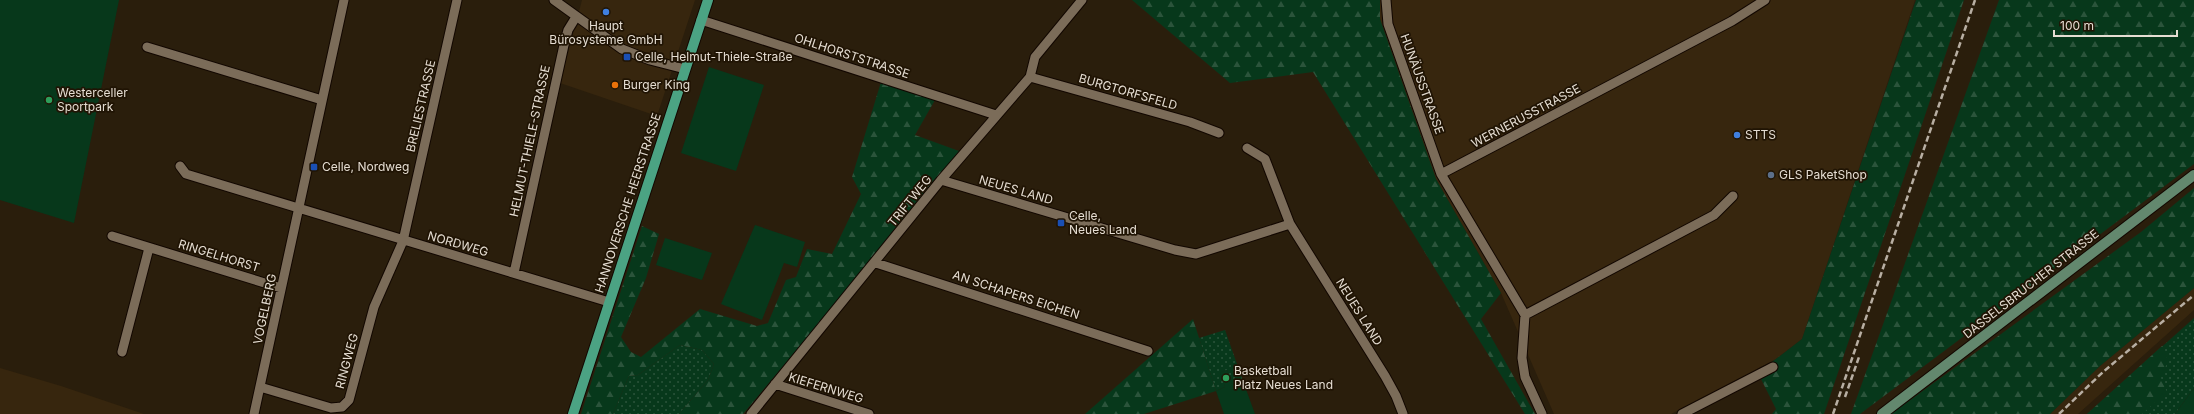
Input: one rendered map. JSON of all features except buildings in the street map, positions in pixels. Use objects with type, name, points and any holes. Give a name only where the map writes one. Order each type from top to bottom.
[{"type":"main road","name":"HANNOVERSCHE HEERSTRASSE","points":[[573,414],[708,0]]},
{"type":"street","name":"VOGELBERG","points":[[254,414],[344,0]]},
{"type":"street","name":"BRELIESTRASSE","points":[[403,241],[457,0]]},
{"type":"street","points":[[554,0],[576,18],[622,49],[650,60],[685,70]]},
{"type":"street","name":"TRIFTWEG","points":[[751,414],[876,263],[941,180],[1030,77],[1035,57],[1082,0]]},
{"type":"street","name":"HUNÄUSSTRASSE","points":[[1386,0],[1388,24],[1441,174]]},
{"type":"street","name":"WERNERUSSTRASSE","points":[[1441,174],[1732,21],[1765,0]]},
{"type":"street","name":"HELMUT-THIELE-STRASSE","points":[[514,273],[564,45],[568,30],[576,18]]},
{"type":"street","name":"OHLHORSTSTRASSE","points":[[701,20],[996,115]]},
{"type":"street","points":[[147,47],[322,100]]},
{"type":"street","name":"BURGTORFSFELD","points":[[1030,77],[1190,122],[1219,133]]},
{"type":"street","name":"NEUES LAND","points":[[1246,148],[1265,159],[1290,224],[1389,383],[1403,414]]},
{"type":"street","points":[[180,166],[186,174],[299,209]]},
{"type":"street","points":[[1441,174],[1525,315],[1522,358],[1525,378],[1542,414]]},
{"type":"street","name":"DASSELSBRUCHER STRASSE","points":[[1882,414],[2194,175]]},
{"type":"street","name":"NEUES LAND","points":[[941,180],[1175,250],[1196,254],[1290,224]]},
{"type":"street","points":[[1525,315],[1714,215],[1733,196]]},
{"type":"street","name":"NORDWEG","points":[[299,209],[609,302]]},
{"type":"street","name":"RINGELHORST","points":[[112,236],[281,288]]},
{"type":"street","name":"RINGWEG","points":[[260,387],[331,408],[342,407],[349,400],[374,307],[403,241]]},
{"type":"street","points":[[122,352],[149,248]]},
{"type":"street","name":"AN SCHAPERS EICHEN","points":[[876,263],[1148,351]]},
{"type":"street","points":[[1682,414],[1773,367]]},
{"type":"street","name":"KIEFERNWEG","points":[[775,384],[869,414]]},
{"type":"shaded area","points":[[582,0],[695,0],[657,116],[560,83]]},
{"type":"shaded area","points":[[1380,0],[1915,0],[1802,339],[1776,359],[1671,414],[1554,414],[1501,293],[1436,179],[1380,19]]},
{"type":"shaded area","points":[[2194,288],[2194,310],[2078,414],[2050,414],[2100,366]]},
{"type":"shaded area","points":[[0,368],[61,386],[144,414],[0,414]]},
{"type":"green space","name":"Westerceller Sportpark","points":[[0,0],[119,0],[74,223],[0,200]]},
{"type":"green space","points":[[1132,0],[1380,0],[1380,19],[1436,179],[1501,293],[1481,319],[1535,414],[1525,414],[1313,72],[1230,83]]},
{"type":"green space","points":[[1916,0],[1964,0],[1824,414],[1772,414],[1776,409],[1761,379],[1777,370],[1772,362],[1802,339]]},
{"type":"green space","points":[[1999,0],[2194,0],[2194,164],[1860,414],[1851,414]]},
{"type":"green space","points":[[709,67],[764,85],[736,171],[681,153]]},
{"type":"green space","points":[[881,82],[935,100],[915,135],[959,151],[872,260],[743,414],[679,414],[708,380],[714,364],[702,350],[680,345],[638,375],[629,376],[613,414],[581,414],[642,226],[659,234],[646,278],[621,337],[631,352],[641,357],[700,309],[757,326],[768,323],[786,280],[796,277],[807,249],[832,254],[861,194],[852,177]]},
{"type":"green space","points":[[2194,188],[2194,288],[2100,366],[2050,414],[1891,414],[2141,232]]},
{"type":"green space","points":[[755,225],[805,242],[797,267],[784,263],[762,320],[721,304]]},
{"type":"green space","points":[[665,238],[712,253],[702,280],[656,265]]},
{"type":"green space","points":[[2194,318],[2194,388],[2175,414],[2087,414]]},
{"type":"green space","points":[[1193,319],[1216,391],[1144,414],[1085,414]]},
{"type":"green space","points":[[1225,330],[1243,381],[1232,385],[1227,370],[1221,372],[1225,387],[1216,391],[1199,338]]},
{"type":"green space","points":[[680,345],[702,350],[714,364],[708,380],[679,414],[613,414],[629,376],[638,375]]},
{"type":"green space","points":[[2162,346],[2165,350],[2167,361],[2160,376],[2167,392],[2142,414],[2087,414]]},
{"type":"green space","points":[[1227,370],[1232,384],[1243,381],[1255,414],[1224,414],[1216,391],[1225,387],[1220,372]]},
{"type":"green space","points":[[2194,388],[2194,414],[2175,414]]},
{"type":"railway","points":[[1833,414],[1975,0]]},
{"type":"railway","points":[[2059,414],[2103,372],[2194,295]]},
{"type":"railway","points":[[1845,397],[1859,357]]},
{"type":"place","name":"Haupt Bürosysteme GmbH","points":[[606,12]]},
{"type":"place","name":"Celle, Helmut-Thiele-Straße","points":[[627,57]]},
{"type":"place","name":"Burger King","points":[[615,85]]},
{"type":"place","name":"Westerceller Sportpark","points":[[49,100]]},
{"type":"place","name":"STTS","points":[[1737,135]]},
{"type":"place","name":"Celle, Nordweg","points":[[314,167]]},
{"type":"place","name":"GLS PaketShop","points":[[1771,175]]},
{"type":"place","name":"Celle, Neues Land","points":[[1061,223]]},
{"type":"place","name":"Basketball Platz Neues Land","points":[[1226,378]]}]
